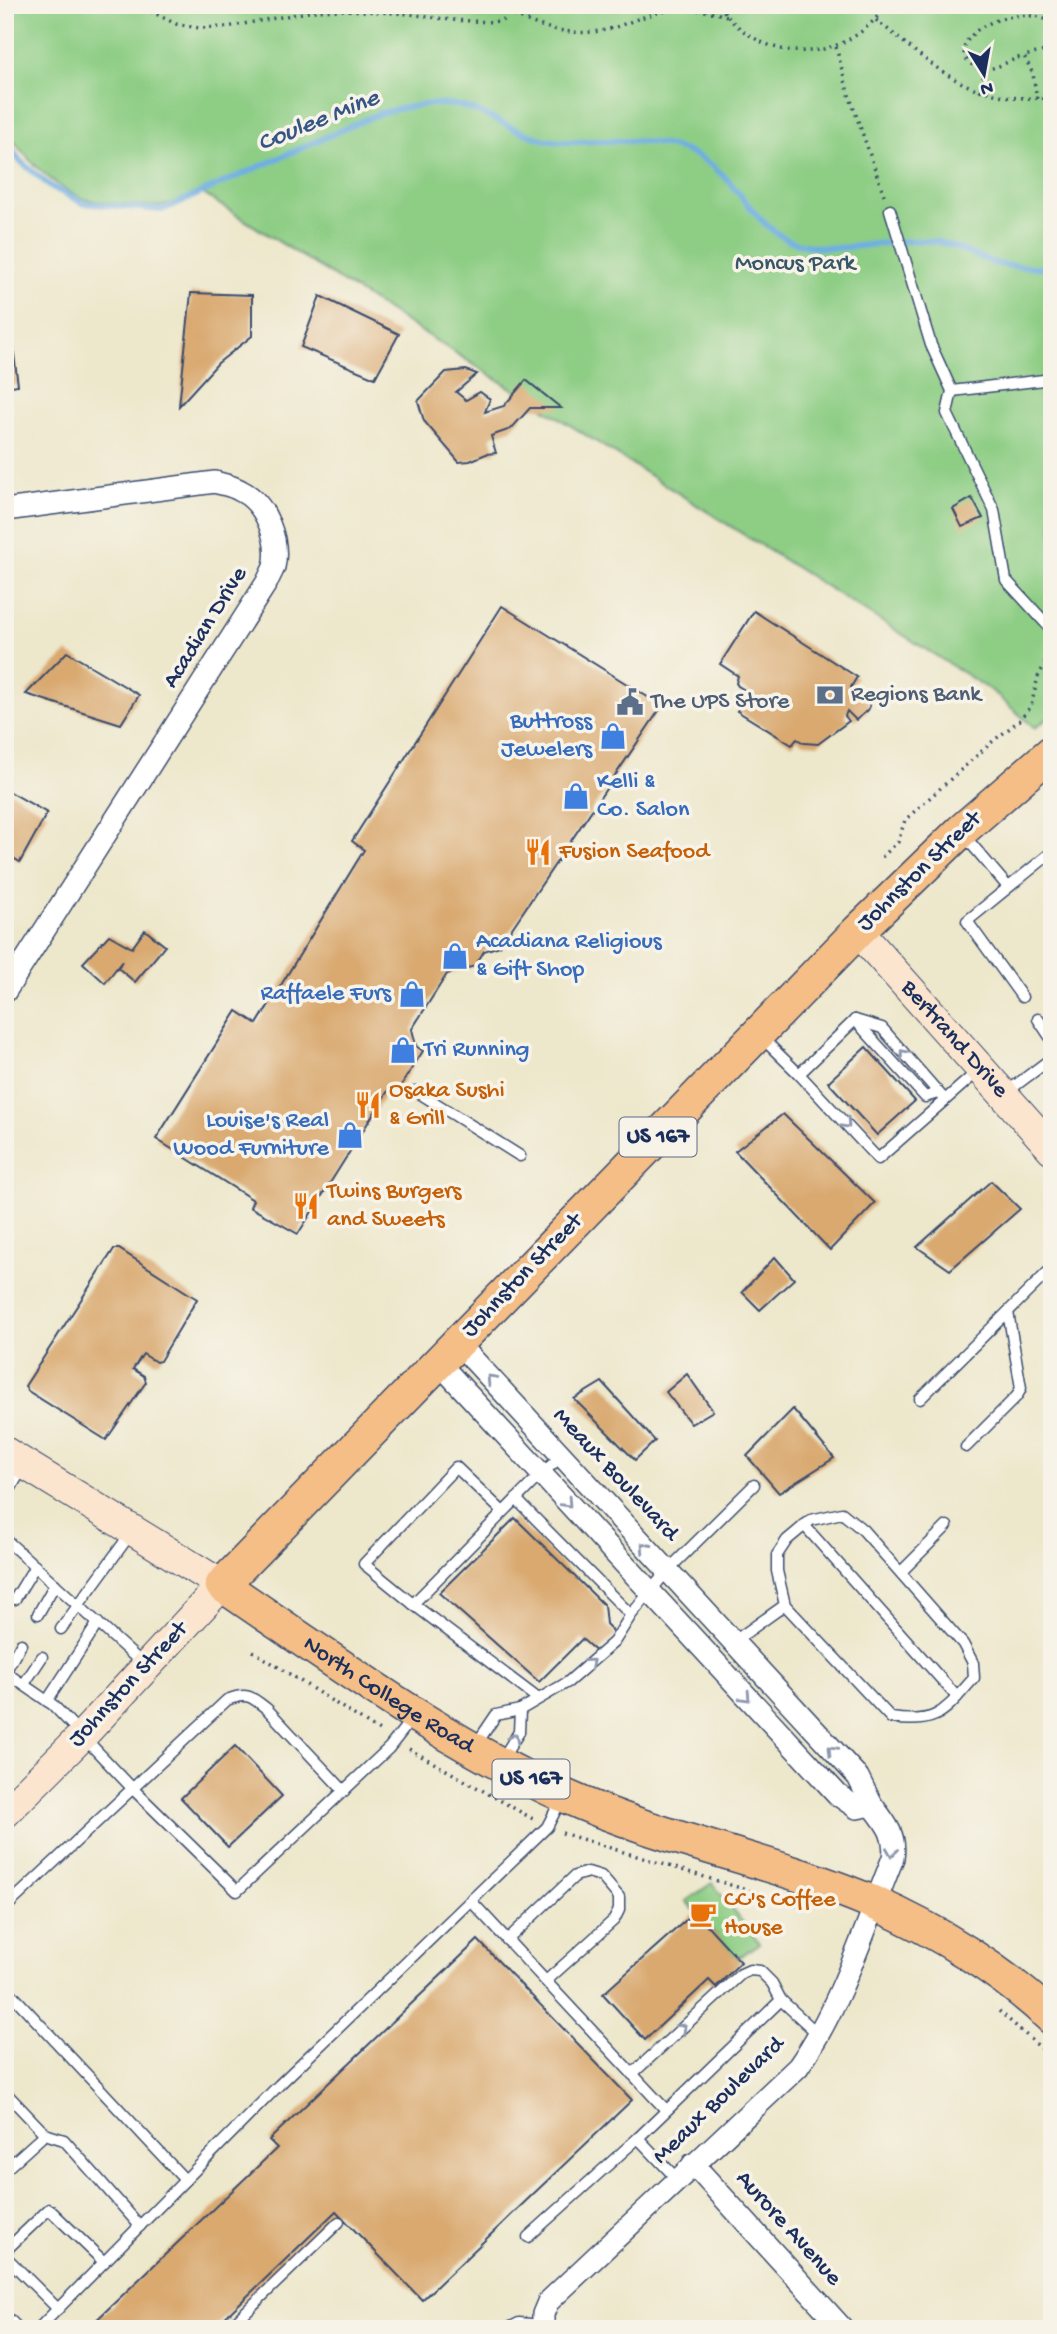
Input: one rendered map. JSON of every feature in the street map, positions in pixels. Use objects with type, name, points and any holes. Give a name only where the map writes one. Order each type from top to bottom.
[{"type":"main road","name":"Johnston Street","points":[[5,1813],[222,1585],[858,932],[961,831],[1052,752]]},
{"type":"main road","name":"Bertrand Drive","points":[[858,932],[1052,1149]]},
{"type":"main road","points":[[15,1458],[222,1585]]},
{"type":"main road","name":"North College Road","points":[[222,1585],[416,1714],[486,1756],[563,1795],[620,1819],[874,1903],[966,1953],[1052,2018]]},
{"type":"street","name":"Acadian Drive","points":[[5,510],[215,482],[244,492],[258,504],[269,522],[275,544],[274,566],[267,582],[5,992]]},
{"type":"street","name":"Meaux Boulevard","points":[[448,1353],[562,1456],[858,1777],[872,1805],[886,1822],[895,1845],[893,1858],[854,1954],[818,2034],[797,2067],[548,2302],[542,2327]]},
{"type":"street","points":[[448,1353],[541,1474],[713,1662],[838,1795],[857,1808],[872,1805]]},
{"type":"street","points":[[713,1662],[733,1643]]},
{"type":"street","name":"Aurore Avenue","points":[[693,2164],[843,2329]]},
{"type":"lane","points":[[890,210],[931,345],[952,391],[947,413],[994,510],[1006,580],[1052,630]]},
{"type":"lane","points":[[952,391],[1052,379]]},
{"type":"lane","points":[[961,831],[1008,887]]},
{"type":"lane","points":[[1022,997],[968,921],[1052,852]]},
{"type":"lane","points":[[1038,1019],[1052,1040]]},
{"type":"lane","points":[[799,1074],[855,1020],[881,1028],[942,1096]]},
{"type":"lane","points":[[758,1034],[878,1159],[942,1096],[981,1069]]},
{"type":"lane","points":[[1003,1095],[1052,1058]]},
{"type":"lane","points":[[416,1091],[520,1156]]},
{"type":"lane","points":[[920,1399],[1052,1269]]},
{"type":"lane","points":[[966,1447],[1017,1396],[1021,1388],[1008,1312]]},
{"type":"lane","points":[[412,1604],[562,1456]]},
{"type":"lane","points":[[5,1498],[15,1458]]},
{"type":"lane","points":[[503,1512],[456,1466],[364,1564],[412,1604],[537,1698]]},
{"type":"lane","points":[[486,1756],[496,1716],[520,1710],[568,1682],[614,1642],[631,1615],[667,1571],[754,1485]]},
{"type":"lane","points":[[516,1499],[631,1615]]},
{"type":"lane","points":[[842,1513],[863,1530],[901,1572],[963,1644],[973,1663],[974,1678],[943,1713],[914,1721],[891,1718],[785,1605],[777,1571],[777,1555],[787,1540],[811,1520],[842,1513]]},
{"type":"lane","points":[[804,1525],[957,1697]]},
{"type":"lane","points":[[901,1572],[947,1526]]},
{"type":"lane","points":[[61,1629],[133,1530]]},
{"type":"lane","points":[[5,1539],[146,1667]]},
{"type":"lane","points":[[15,1600],[36,1566]]},
{"type":"lane","points":[[38,1614],[55,1584]]},
{"type":"lane","points":[[733,1643],[785,1605]]},
{"type":"lane","points":[[47,1701],[98,1623]]},
{"type":"lane","points":[[21,1644],[5,1672],[47,1701],[237,1891],[389,1748],[416,1714]]},
{"type":"lane","points":[[24,1684],[42,1657]]},
{"type":"lane","points":[[5,1908],[227,1700],[241,1695],[252,1698],[267,1709],[344,1791]]},
{"type":"lane","points":[[486,1756],[519,1732],[520,1710]]},
{"type":"lane","points":[[38,2329],[279,2085],[547,1828],[563,1795]]},
{"type":"lane","points":[[507,1940],[575,1876],[588,1872],[601,1876],[619,1898],[620,1910],[614,1920],[546,1981]]},
{"type":"lane","points":[[471,1901],[666,2110]]},
{"type":"lane","points":[[632,2074],[741,1973],[750,1970],[760,1970],[772,1983],[780,2000],[818,2034]]},
{"type":"lane","points":[[5,1987],[185,2180]]},
{"type":"lane","points":[[528,2237],[638,2138],[780,2000]]},
{"type":"lane","points":[[5,2092],[45,2134],[64,2140],[140,2226]]},
{"type":"lane","points":[[5,2170],[45,2134]]},
{"type":"lane","points":[[638,2138],[677,2179]]},
{"type":"lane","points":[[58,2309],[5,2253],[49,2209],[104,2262]]},
{"type":"lane","points":[[228,2329],[339,2222]]},
{"type":"lane","points":[[5,2315],[19,2329]]},
{"type":"lane","points":[[507,2329],[519,2323],[542,2327]]},
{"type":"path","points":[[138,5],[176,24],[199,28],[227,27],[313,11],[371,8],[480,22],[503,20],[508,12]]},
{"type":"path","points":[[496,5],[536,24],[573,32],[608,30],[669,10],[689,8],[727,16]]},
{"type":"path","points":[[720,5],[741,30],[760,43],[785,51],[811,52],[836,47],[857,36],[876,20],[886,5]]},
{"type":"path","points":[[1047,20],[1052,11]]},
{"type":"path","points":[[1052,26],[1038,15],[1013,17],[980,28],[971,35],[964,52],[967,61],[974,68],[985,70],[1007,64],[1015,58],[1045,51],[1052,45]]},
{"type":"path","points":[[876,20],[941,71],[962,84],[980,92],[1014,99],[1052,99]]},
{"type":"path","points":[[836,47],[890,210]]},
{"type":"path","points":[[1024,56],[1033,74],[1037,99]]},
{"type":"path","points":[[980,92],[985,70]]},
{"type":"path","points":[[882,857],[898,842],[905,820],[1020,720],[1031,706],[1038,677],[1052,650]]},
{"type":"green space","name":"Moncus Park","points":[[5,5],[1052,5],[1052,715],[1035,728],[992,691],[200,192],[170,204],[154,206],[85,199],[62,187],[26,156],[5,122]]},
{"type":"green space","points":[[712,1883],[759,1943],[737,1959],[686,1901]]},
{"type":"building","points":[[191,293],[252,295],[252,336],[218,363],[179,406]]},
{"type":"building","points":[[320,296],[399,334],[375,378],[301,347]]},
{"type":"building","points":[[13,347],[18,385],[5,387],[5,349]]},
{"type":"building","points":[[466,370],[477,374],[456,392],[466,400],[480,392],[490,399],[485,412],[504,406],[526,380],[561,408],[530,408],[511,429],[491,436],[496,453],[459,462],[424,421],[418,401],[446,372]]},
{"type":"building","points":[[972,498],[983,518],[962,527],[953,509]]},
{"type":"building","points":[[502,606],[662,706],[500,946],[484,951],[475,966],[447,974],[412,1029],[416,1046],[423,1051],[398,1090],[391,1086],[298,1234],[250,1207],[253,1200],[156,1139],[237,1011],[257,1024],[364,850],[352,841]]},
{"type":"building","points":[[754,611],[857,677],[851,687],[868,702],[868,710],[856,720],[847,711],[845,716],[849,721],[818,744],[804,743],[797,739],[792,745],[737,711],[744,700],[749,703],[753,695],[738,686],[738,676],[720,664]]},
{"type":"building","points":[[67,652],[139,695],[121,724],[26,694]]},
{"type":"building","points":[[5,789],[47,813],[20,862],[5,853]]},
{"type":"building","points":[[145,930],[165,946],[135,982],[118,968],[122,961],[105,983],[83,963],[109,935],[132,948]]},
{"type":"building","points":[[866,1047],[915,1101],[877,1135],[828,1082]]},
{"type":"building","points":[[783,1114],[875,1203],[830,1250],[735,1151]]},
{"type":"building","points":[[991,1181],[1020,1209],[950,1270],[917,1247]]},
{"type":"building","points":[[114,1249],[119,1249],[197,1299],[160,1361],[156,1362],[143,1354],[133,1369],[144,1376],[146,1382],[106,1440],[28,1391],[25,1386]]},
{"type":"building","points":[[775,1257],[794,1279],[760,1310],[742,1292]]},
{"type":"building","points":[[687,1374],[713,1411],[691,1424],[666,1392]]},
{"type":"building","points":[[602,1382],[655,1441],[635,1460],[574,1399]]},
{"type":"building","points":[[793,1409],[834,1458],[779,1493],[747,1456]]},
{"type":"building","points":[[515,1518],[604,1605],[606,1624],[616,1634],[598,1653],[582,1639],[539,1682],[439,1593]]},
{"type":"building","points":[[235,1746],[282,1796],[228,1847],[181,1798]]},
{"type":"building","points":[[695,1912],[741,1962],[716,1987],[709,1980],[645,2040],[603,1994]]},
{"type":"building","points":[[478,1940],[632,2100],[422,2300],[336,2211],[213,2329],[87,2329],[277,2148],[269,2140]]},
{"type":"waterway","name":"Coulee Mine","points":[[5,140],[20,161],[50,186],[83,203],[162,210],[380,113],[422,105],[454,105],[475,111],[530,135],[553,141],[639,141],[681,149],[707,162],[730,183],[759,218],[782,237],[796,243],[829,248],[928,241],[947,244],[998,264],[1046,268],[1052,265]]},
{"type":"place","name":"Regions Bank","points":[[830,695]]},
{"type":"place","name":"The UPS Store","points":[[630,702]]},
{"type":"place","name":"Buttross Jewelers","points":[[613,736]]},
{"type":"place","name":"Kelli & Co. Salon","points":[[576,796]]},
{"type":"place","name":"Fusion Seafood","points":[[538,852]]},
{"type":"place","name":"Acadiana Religious & Gift Shop","points":[[455,956]]},
{"type":"place","name":"Raffaele Furs","points":[[412,994]]},
{"type":"place","name":"Tri Running","points":[[403,1050]]},
{"type":"place","name":"Osaka Sushi & Grill","points":[[368,1105]]},
{"type":"place","name":"Louise's Real Wood Furniture","points":[[350,1135]]},
{"type":"place","name":"Twins Burgers and Sweets","points":[[306,1206]]},
{"type":"place","name":"CC's Coffee House","points":[[703,1914]]}]
